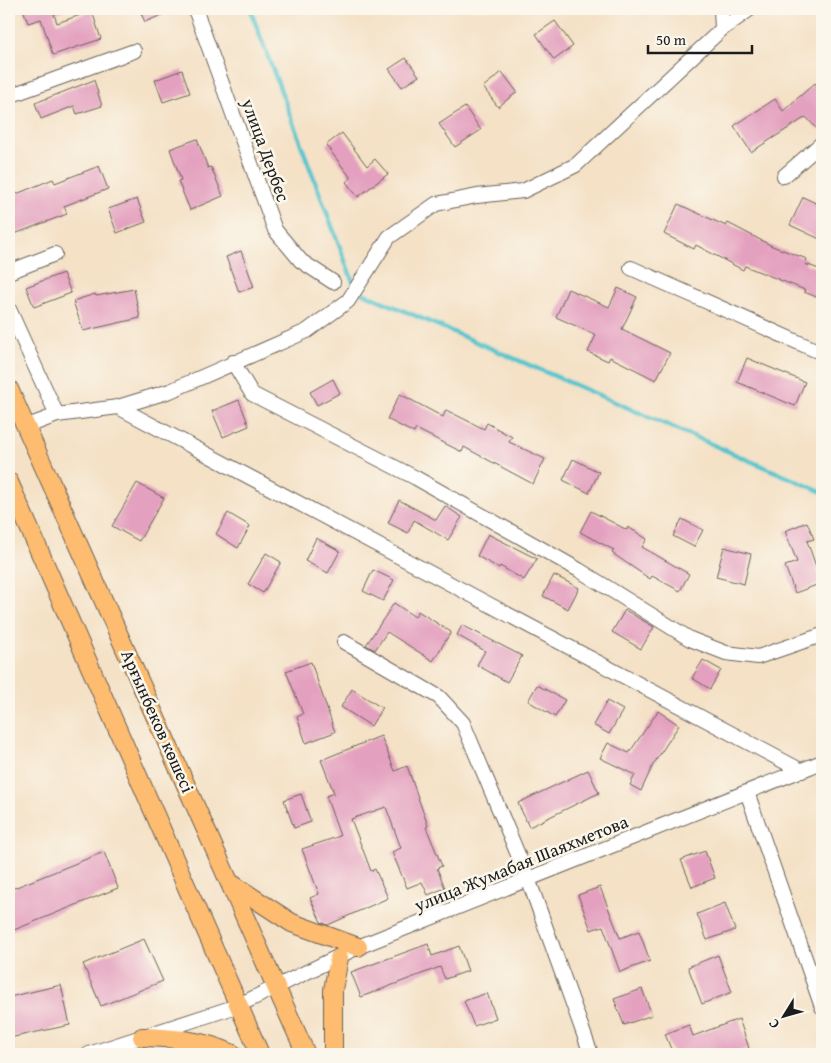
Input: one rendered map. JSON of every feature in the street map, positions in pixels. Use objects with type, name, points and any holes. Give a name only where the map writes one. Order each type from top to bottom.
[{"type":"main road","name":"Арғынбеков көшесі","points":[[9,389],[306,1054]]},
{"type":"main road","points":[[9,482],[237,1006],[260,1054]]},
{"type":"main road","points":[[229,882],[292,923],[358,948]]},
{"type":"main road","points":[[333,1054],[333,990],[339,958]]},
{"type":"main road","points":[[142,1036],[176,1038],[204,1043],[233,1054]]},
{"type":"street","name":"улица Дербес","points":[[196,9],[276,230],[301,261],[333,282]]},
{"type":"street","points":[[721,9],[722,29]]},
{"type":"street","points":[[25,427],[57,415],[118,407],[170,391],[307,331],[348,301],[389,237],[436,204],[477,196],[523,191],[576,165],[722,29],[750,9]]},
{"type":"street","points":[[9,96],[134,51]]},
{"type":"street","points":[[784,176],[822,143]]},
{"type":"street","points":[[9,272],[55,254]]},
{"type":"street","points":[[632,268],[822,353]]},
{"type":"street","points":[[9,309],[57,415]]},
{"type":"street","points":[[233,362],[252,394],[433,488],[579,570],[690,639],[726,653],[758,657],[822,635]]},
{"type":"street","points":[[118,407],[802,771]]},
{"type":"street","points":[[344,642],[439,697],[463,723],[529,881],[590,1054]]},
{"type":"street","name":"улица Жумабая Шаяхметова","points":[[89,1054],[237,1006],[276,989],[358,948],[822,762]]},
{"type":"street","points":[[747,792],[822,1007]]},
{"type":"building","points":[[23,9],[65,9],[54,14],[57,23],[92,11],[101,39],[53,55],[41,19],[28,23]]},
{"type":"building","points":[[139,9],[176,9],[145,22]]},
{"type":"building","points":[[555,21],[573,46],[554,60],[536,34]]},
{"type":"building","points":[[406,58],[419,76],[402,87],[389,69]]},
{"type":"building","points":[[182,70],[190,93],[163,102],[155,80]]},
{"type":"building","points":[[502,72],[517,92],[498,107],[483,87]]},
{"type":"building","points":[[94,80],[102,106],[77,114],[74,106],[41,119],[35,103]]},
{"type":"building","points":[[815,83],[822,92],[822,124],[817,129],[806,117],[751,152],[734,126],[775,99],[783,111]]},
{"type":"building","points":[[465,107],[481,130],[455,147],[439,124]]},
{"type":"building","points":[[342,133],[367,166],[375,159],[388,174],[358,197],[346,182],[351,178],[326,145]]},
{"type":"building","points":[[197,139],[208,168],[211,167],[223,196],[190,210],[178,181],[181,180],[170,149]]},
{"type":"building","points":[[99,166],[108,189],[64,206],[67,214],[9,236],[9,197],[53,179],[55,183]]},
{"type":"building","points":[[803,197],[822,206],[822,240],[790,225]]},
{"type":"building","points":[[137,199],[146,222],[117,233],[108,209]]},
{"type":"building","points":[[678,204],[726,226],[728,223],[772,246],[807,259],[805,264],[822,270],[822,299],[804,292],[805,290],[745,266],[743,270],[696,245],[694,249],[664,234]]},
{"type":"building","points":[[241,251],[254,287],[239,292],[226,257]]},
{"type":"building","points":[[63,273],[71,293],[34,307],[26,287]]},
{"type":"building","points":[[618,288],[637,297],[622,329],[670,353],[656,380],[610,357],[608,361],[588,352],[596,335],[556,317],[568,289],[609,307]]},
{"type":"building","points":[[134,289],[140,318],[83,331],[73,301],[95,294],[96,296]]},
{"type":"building","points":[[747,358],[805,382],[795,406],[737,382]]},
{"type":"building","points":[[333,379],[340,393],[317,405],[310,392]]},
{"type":"building","points":[[400,394],[443,417],[446,410],[484,429],[487,423],[512,437],[509,442],[545,459],[533,484],[464,447],[462,452],[416,429],[414,433],[387,419]]},
{"type":"building","points":[[239,400],[249,426],[223,437],[212,411]]},
{"type":"building","points":[[573,459],[599,472],[589,493],[563,480]]},
{"type":"building","points":[[137,483],[164,498],[139,541],[112,526]]},
{"type":"building","points":[[399,500],[436,520],[445,506],[462,517],[448,540],[414,520],[408,533],[388,523]]},
{"type":"building","points":[[591,511],[627,530],[628,527],[647,539],[642,547],[689,574],[680,591],[652,576],[650,579],[612,553],[614,550],[580,532]]},
{"type":"building","points":[[228,513],[250,526],[238,548],[216,534]]},
{"type":"building","points":[[682,519],[703,530],[694,547],[673,536]]},
{"type":"building","points":[[807,522],[814,539],[807,541],[822,583],[795,593],[785,566],[797,562],[785,531]]},
{"type":"building","points":[[488,534],[537,559],[524,580],[500,566],[499,568],[477,556]]},
{"type":"building","points":[[316,538],[340,551],[328,573],[305,561]]},
{"type":"building","points":[[724,547],[751,554],[744,584],[716,577]]},
{"type":"building","points":[[266,553],[281,562],[263,593],[248,584]]},
{"type":"building","points":[[373,570],[394,580],[383,601],[363,591]]},
{"type":"building","points":[[554,575],[579,588],[568,609],[543,596]]},
{"type":"building","points":[[394,603],[415,617],[418,611],[451,632],[433,661],[387,632],[375,650],[366,645]]},
{"type":"building","points":[[625,610],[654,627],[641,649],[612,632]]},
{"type":"building","points":[[462,625],[522,656],[507,682],[477,665],[485,651],[457,635]]},
{"type":"building","points":[[703,660],[721,670],[710,689],[692,678]]},
{"type":"building","points":[[311,662],[335,732],[306,743],[297,717],[303,714],[286,671]]},
{"type":"building","points":[[537,685],[565,700],[555,717],[528,701]]},
{"type":"building","points":[[352,689],[382,708],[371,726],[341,707]]},
{"type":"building","points":[[607,701],[623,710],[609,734],[593,725]]},
{"type":"building","points":[[658,711],[679,725],[653,765],[641,791],[630,785],[635,775],[600,758],[608,743],[629,753]]},
{"type":"building","points":[[381,736],[395,771],[407,766],[428,826],[426,827],[442,866],[437,868],[445,888],[428,895],[422,882],[407,888],[392,852],[401,848],[386,807],[351,819],[371,871],[375,869],[388,898],[328,925],[321,922],[310,898],[319,894],[302,849],[340,836],[326,796],[334,793],[321,760]]},
{"type":"building","points":[[588,770],[599,793],[529,827],[518,803]]},
{"type":"building","points":[[301,794],[311,822],[294,828],[284,800]]},
{"type":"building","points":[[705,851],[715,878],[692,887],[681,860]]},
{"type":"building","points":[[104,852],[118,888],[9,932],[9,890]]},
{"type":"building","points":[[600,887],[620,938],[639,931],[650,961],[620,972],[603,926],[591,930],[578,895]]},
{"type":"building","points":[[725,903],[735,930],[707,940],[697,914]]},
{"type":"building","points":[[144,939],[163,981],[101,1006],[83,964]]},
{"type":"building","points":[[428,944],[432,956],[459,946],[468,971],[445,979],[440,967],[361,997],[351,972]]},
{"type":"building","points":[[718,955],[732,992],[702,1004],[688,967]]},
{"type":"building","points":[[61,985],[70,1025],[9,1038],[9,997]]},
{"type":"building","points":[[642,989],[652,1015],[624,1025],[614,999]]},
{"type":"building","points":[[487,993],[496,1018],[474,1026],[464,1001]]},
{"type":"building","points":[[739,1019],[749,1048],[734,1054],[673,1054],[665,1034],[689,1025],[693,1036]]},
{"type":"waterway","points":[[250,9],[356,290],[822,492]]}]
